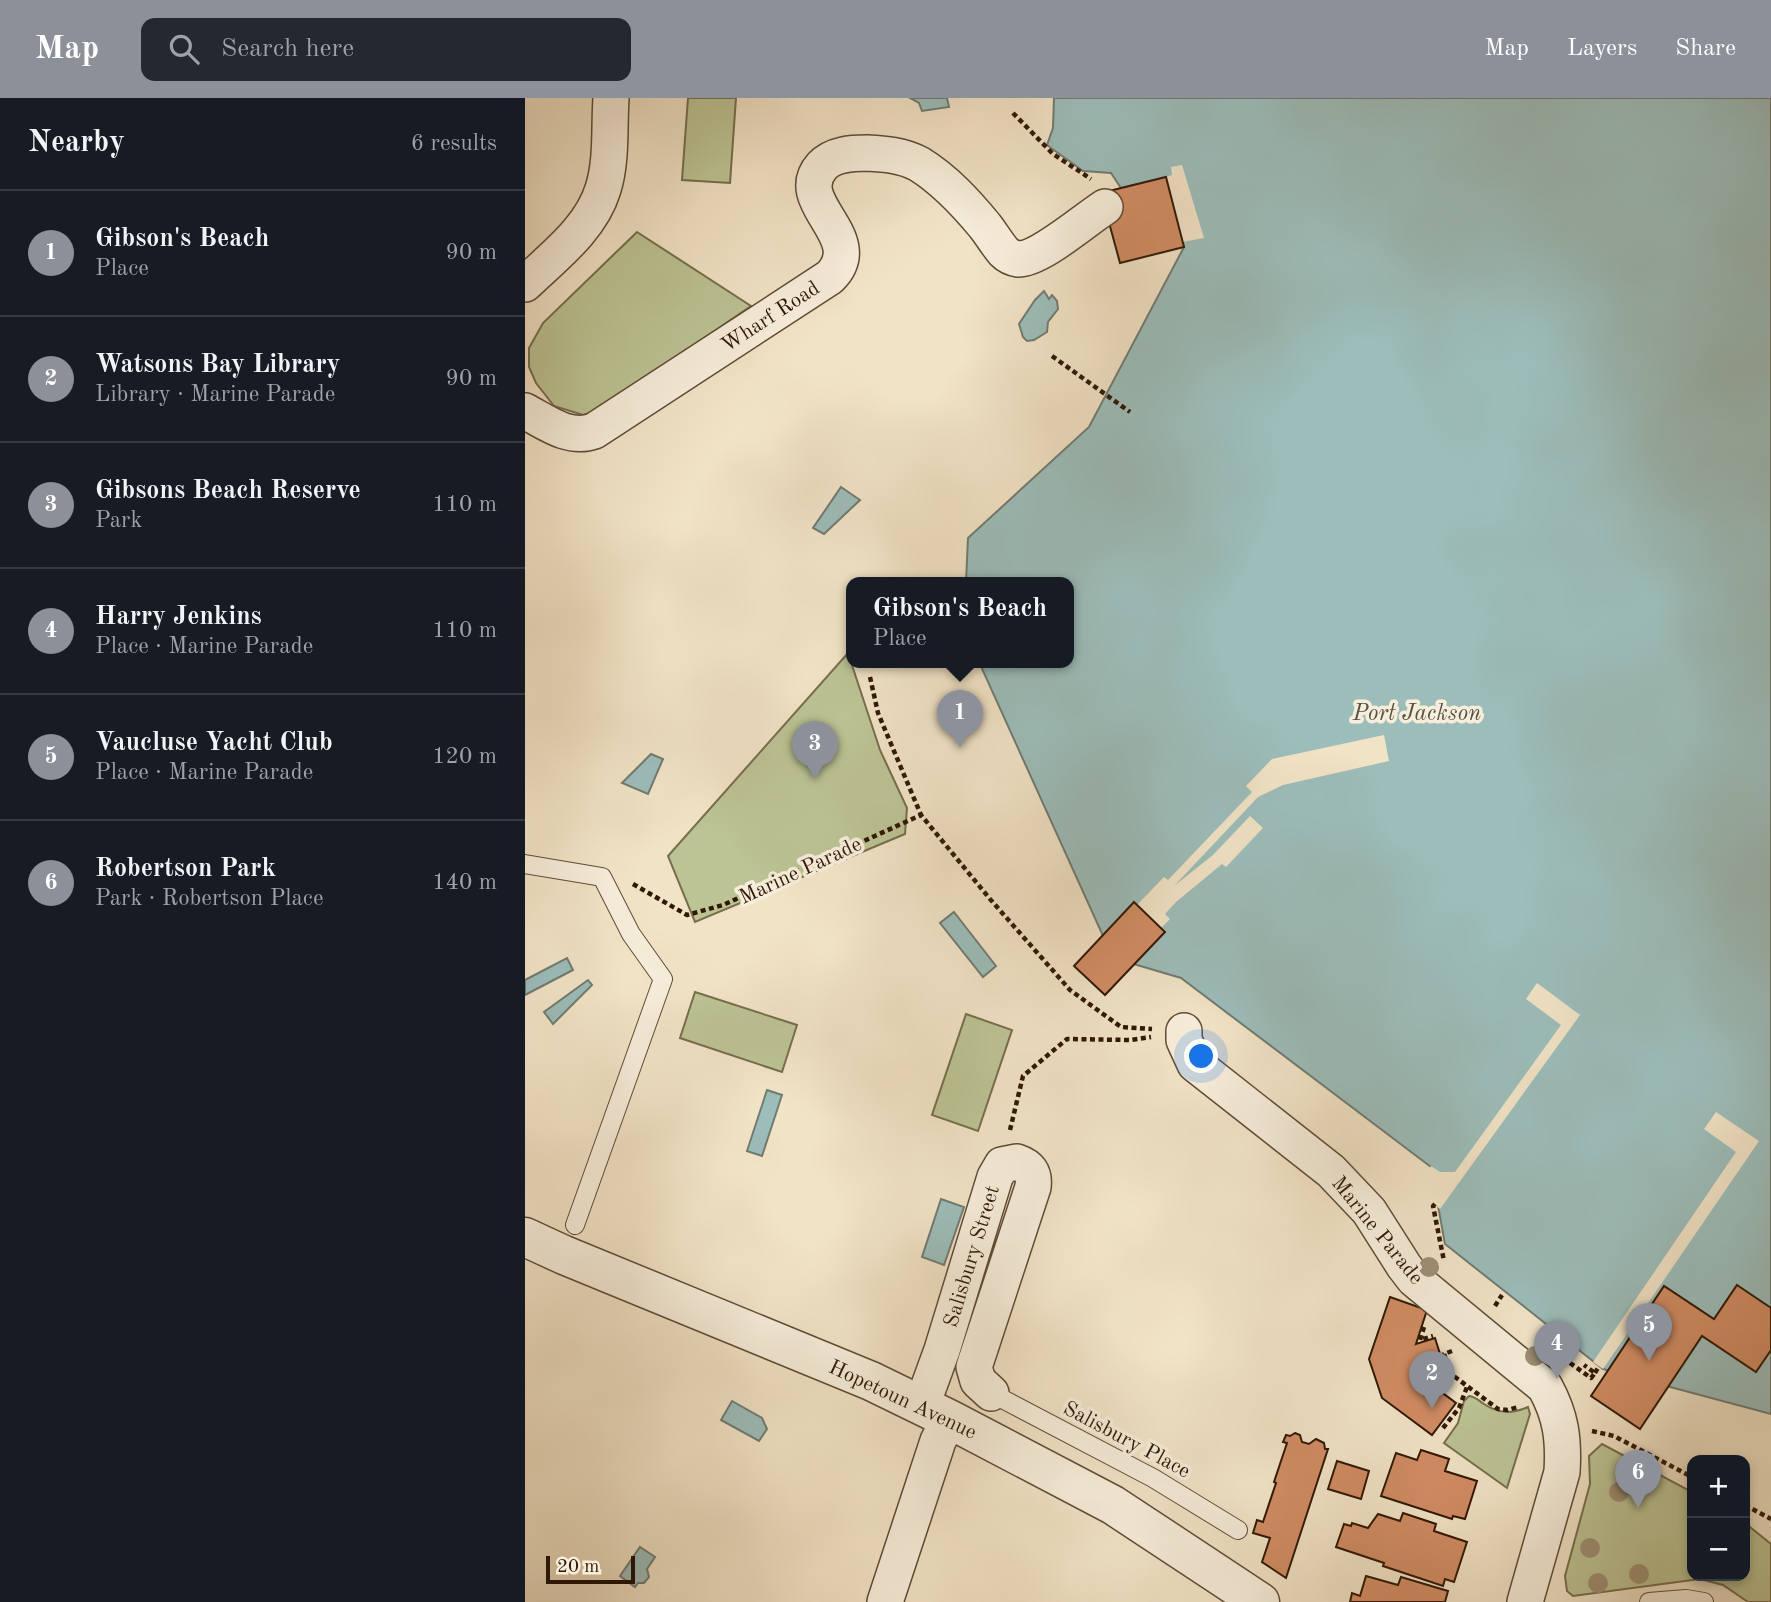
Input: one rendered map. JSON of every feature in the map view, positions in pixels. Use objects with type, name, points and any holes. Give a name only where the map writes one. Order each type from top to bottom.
[{"type":"street","points":[[525,284],[577,233],[598,203],[607,171],[611,98]]},
{"type":"street","name":"Wharf Road","points":[[525,411],[570,433],[594,431],[829,277],[840,263],[841,244],[816,198],[814,184],[823,164],[838,156],[858,153],[883,154],[899,156],[917,164],[956,194],[998,245],[1012,257],[1019,259],[1032,256],[1098,209]]},
{"type":"street","name":"Marine Parade","points":[[1184,1031],[1184,1040],[1195,1064],[1331,1171],[1369,1211],[1414,1279],[1539,1379],[1557,1408],[1561,1431]]},
{"type":"street","name":"Salisbury Street","points":[[885,1602],[938,1441],[936,1412],[942,1350],[995,1177],[1002,1165],[1017,1162],[1030,1169],[1034,1180],[1033,1187],[974,1367],[978,1381],[991,1393]]},
{"type":"street","name":"Hopetoun Avenue","points":[[525,1237],[871,1381],[936,1412],[1112,1505],[1260,1602]]},
{"type":"street","points":[[1525,1602],[1562,1472],[1561,1431]]},
{"type":"lane","points":[[525,864],[602,877],[631,934],[663,979],[575,1225]]},
{"type":"lane","name":"Salisbury Place","points":[[991,1393],[1153,1478],[1238,1530]]},
{"type":"lane","points":[[1649,1602],[1686,1599],[1704,1602]]},
{"type":"path","points":[[1013,113],[1053,154],[1098,209]]},
{"type":"path","points":[[1052,356],[1130,412]]},
{"type":"path","points":[[870,677],[878,713],[921,815],[1070,990],[1121,1027],[1184,1031]]},
{"type":"path","name":"Marine Parade","points":[[602,877],[624,879],[687,915],[723,905],[921,815]]},
{"type":"path","points":[[1023,1076],[1067,1040],[1130,1041],[1184,1031]]},
{"type":"path","points":[[1584,1365],[1593,1371],[1599,1367]]},
{"type":"path","points":[[1443,1428],[1459,1408],[1467,1387]]},
{"type":"path","points":[[1561,1431],[1614,1436],[1687,1474]]},
{"type":"path","points":[[1750,1508],[1771,1518]]},
{"type":"green space","points":[[688,98],[736,98],[730,183],[682,180]]},
{"type":"green space","points":[[637,232],[751,306],[599,410],[583,415],[554,406],[536,383],[529,367],[529,348],[543,323]]},
{"type":"green space","points":[[846,655],[846,668],[853,668],[880,750],[907,808],[905,834],[695,922],[668,856]]},
{"type":"green space","points":[[695,992],[797,1025],[782,1072],[680,1038]]},
{"type":"green space","points":[[966,1014],[1012,1030],[978,1131],[932,1115]]},
{"type":"green space","points":[[1469,1396],[1500,1411],[1511,1412],[1528,1407],[1530,1414],[1507,1488],[1444,1443],[1458,1423],[1464,1401]]},
{"type":"green space","points":[[1602,1444],[1687,1489],[1687,1581],[1573,1596],[1567,1591],[1565,1576],[1590,1484],[1589,1456]]},
{"type":"green space","points":[[1750,1527],[1771,1544],[1771,1602],[1748,1602],[1723,1585],[1708,1581],[1750,1581]]},
{"type":"water","points":[[910,98],[947,98],[949,107],[922,111],[919,103]]},
{"type":"water","name":"Port Jackson","points":[[1054,98],[1771,98],[1771,1414],[1603,1369],[1445,1244],[1431,1167],[1181,978],[1113,958],[982,668],[1074,668],[1074,577],[966,577],[968,538],[1089,427],[1184,247],[1166,177],[1121,188],[1111,173],[1083,171],[1047,145],[1053,128]]},
{"type":"water","points":[[1044,291],[1049,299],[1052,295],[1057,301],[1058,309],[1048,322],[1047,332],[1027,341],[1019,324]]},
{"type":"water","points":[[841,487],[860,500],[824,534],[813,528]]},
{"type":"water","points":[[651,754],[663,759],[648,794],[622,783]]},
{"type":"water","points":[[954,912],[996,966],[983,977],[940,923]]},
{"type":"water","points":[[567,958],[573,970],[525,995],[525,980]]},
{"type":"water","points":[[588,980],[592,985],[553,1024],[544,1012]]},
{"type":"water","points":[[767,1090],[782,1095],[762,1156],[747,1151]]},
{"type":"water","points":[[941,1199],[964,1207],[944,1265],[922,1257]]},
{"type":"water","points":[[732,1401],[762,1418],[767,1429],[759,1441],[721,1420]]},
{"type":"water","points":[[640,1547],[655,1557],[647,1569],[649,1577],[635,1587],[620,1576]]},
{"type":"pier","points":[[1182,165],[1204,238],[1182,242],[1166,177],[1172,175],[1171,167]]},
{"type":"pier","points":[[1384,735],[1389,761],[1283,785],[1258,797],[1174,886],[1213,855],[1250,816],[1263,828],[1226,867],[1222,864],[1176,902],[1165,914],[1170,919],[1161,928],[1165,932],[1132,967],[1112,961],[1137,905],[1164,877],[1168,880],[1252,792],[1246,786],[1272,759]]},
{"type":"pier","points":[[1537,983],[1580,1015],[1440,1209],[1434,1204],[1428,1170],[1431,1166],[1440,1172],[1455,1172],[1561,1025],[1526,999]]},
{"type":"pier","points":[[1716,1112],[1759,1141],[1603,1369],[1593,1362],[1736,1152],[1704,1129]]},
{"type":"building","points":[[1166,177],[1184,247],[1120,263],[1101,193]]},
{"type":"building","points":[[1134,902],[1165,932],[1105,995],[1074,966]]},
{"type":"building","points":[[1737,1285],[1771,1308],[1771,1350],[1756,1372],[1702,1336],[1640,1429],[1591,1396],[1664,1286],[1714,1319]]},
{"type":"building","points":[[1390,1297],[1427,1310],[1416,1344],[1435,1338],[1447,1376],[1428,1382],[1456,1403],[1432,1435],[1382,1398],[1369,1359]]},
{"type":"building","points":[[1286,1435],[1300,1435],[1302,1442],[1309,1444],[1316,1439],[1328,1449],[1286,1578],[1262,1562],[1270,1538],[1253,1533],[1257,1520],[1263,1522],[1276,1483],[1274,1482],[1287,1443],[1283,1442]]},
{"type":"building","points":[[1421,1450],[1449,1459],[1445,1471],[1477,1481],[1465,1519],[1453,1516],[1452,1519],[1381,1496],[1396,1453],[1417,1460]]},
{"type":"building","points":[[1337,1461],[1369,1471],[1361,1499],[1328,1489]]},
{"type":"building","points":[[1403,1513],[1436,1524],[1434,1531],[1467,1542],[1454,1582],[1445,1579],[1443,1586],[1336,1547],[1344,1524],[1351,1526],[1352,1523],[1368,1528],[1378,1514],[1400,1521]]},
{"type":"building","points":[[1366,1576],[1398,1585],[1401,1577],[1448,1591],[1445,1602],[1350,1602],[1352,1593],[1360,1596]]},
{"type":"place","name":"Gibson's Beach","points":[[960,748]]},
{"type":"place","name":"Gibsons Beach Reserve","points":[[815,779]]},
{"type":"place","name":"Vaucluse Yacht Club","points":[[1649,1361]]},
{"type":"place","name":"Harry Jenkins","points":[[1557,1379]]},
{"type":"place","name":"Watsons Bay Library","points":[[1432,1409]]},
{"type":"place","name":"Robertson Park","points":[[1638,1508]]}]
